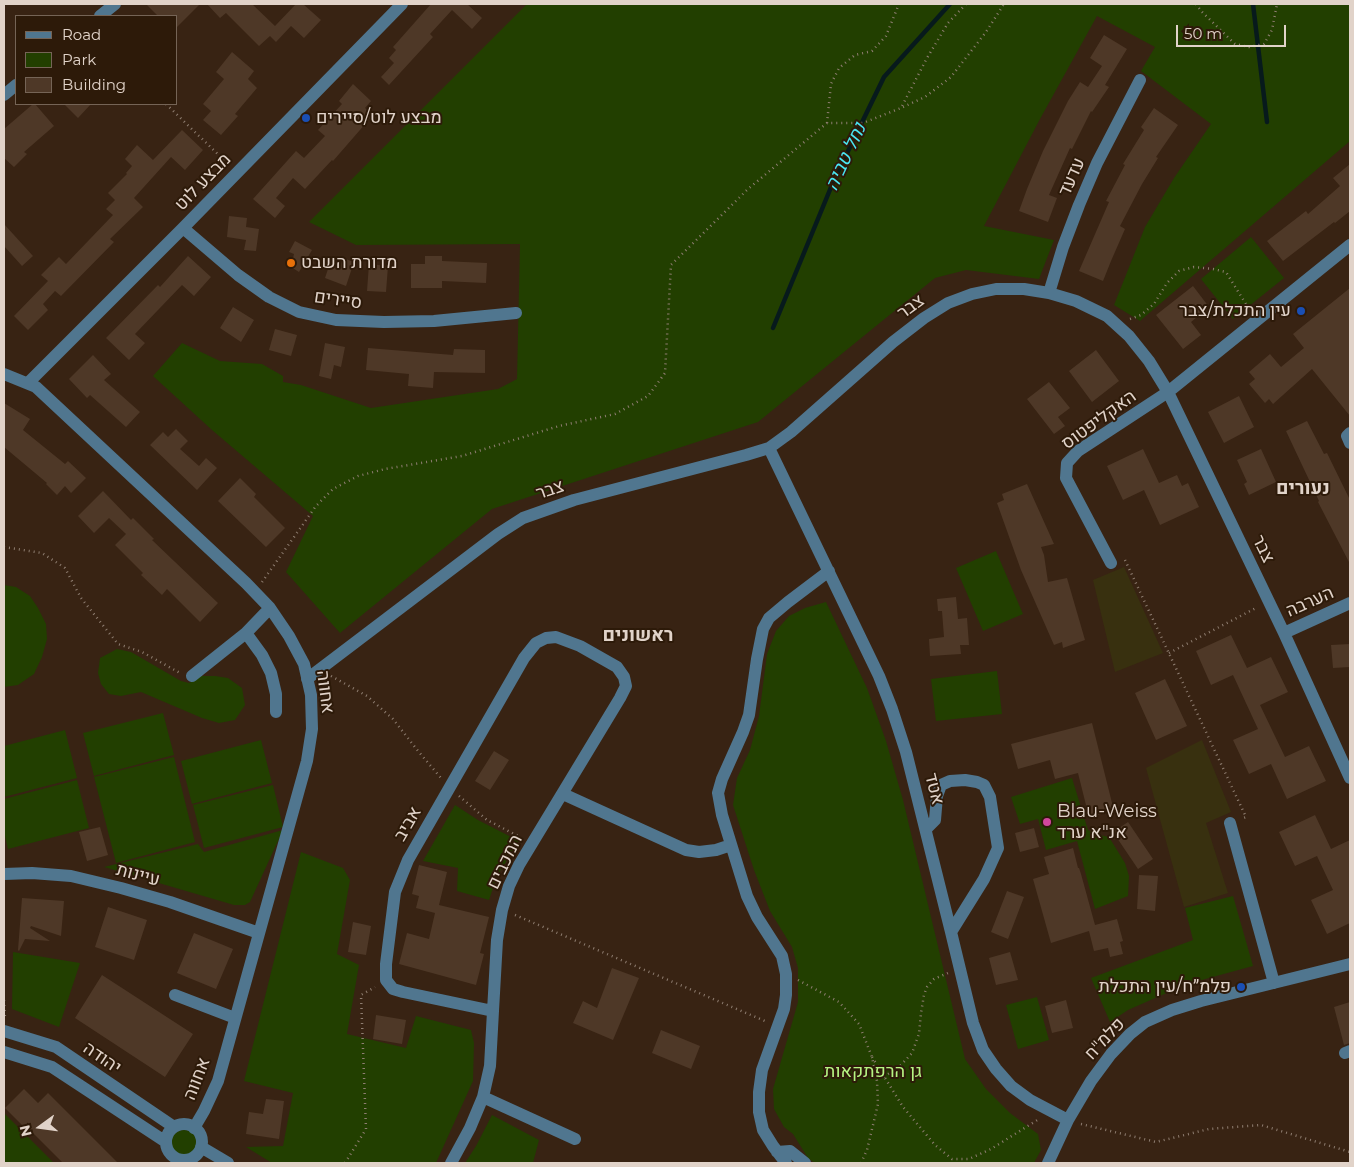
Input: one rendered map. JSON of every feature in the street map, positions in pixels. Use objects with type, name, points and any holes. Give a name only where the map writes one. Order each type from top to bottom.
[{"type":"street","points":[[101,15],[115,4]]},
{"type":"street","name":"מבצע לוט","points":[[28,383],[402,4]]},
{"type":"street","name":"עדעד","points":[[1049,293],[1063,247],[1079,205],[1097,163],[1140,80]]},
{"type":"street","points":[[4,95],[15,86]]},
{"type":"street","name":"סיירים","points":[[183,228],[238,275],[269,297],[299,312],[336,320],[384,322],[434,321],[516,313]]},
{"type":"street","points":[[1168,392],[1350,245]]},
{"type":"street","name":"צבר","points":[[307,679],[498,534],[522,518],[574,500],[769,448],[792,432],[893,342],[924,318],[948,303],[972,294],[996,289],[1024,289],[1076,300],[1107,316],[1130,336],[1149,361],[1168,392],[1284,633],[1350,778]]},
{"type":"street","name":"אחווה","points":[[4,374],[36,387],[56,404],[254,592],[270,608],[289,636],[304,664],[311,695],[312,729],[307,761],[218,1081],[194,1128]]},
{"type":"street","name":"האקליפטוס","points":[[1111,564],[1066,478],[1067,463],[1078,451],[1168,392]]},
{"type":"street","points":[[1350,433],[1346,436],[1350,443]]},
{"type":"street","name":"אטד","points":[[769,448],[829,570],[892,710],[906,752],[973,1023],[983,1050],[1011,1086],[1030,1100],[1068,1120]]},
{"type":"street","points":[[786,1163],[763,1130],[759,1112],[759,1092],[762,1070],[784,1009],[786,974],[782,956],[757,917],[748,896],[722,815],[718,794],[722,779],[749,715],[763,629],[770,618],[829,570]]},
{"type":"street","name":"הערבה","points":[[1284,633],[1350,603]]},
{"type":"street","points":[[188,674],[246,633],[270,608]]},
{"type":"street","points":[[246,633],[262,655],[271,673],[276,694],[276,712]]},
{"type":"street","name":"אביב","points":[[493,1011],[393,989],[386,980],[386,964],[395,892],[408,860],[524,658],[536,643],[546,638],[556,636],[580,646]]},
{"type":"street","name":"המכבים","points":[[451,1163],[470,1128],[483,1097],[490,1066],[497,940],[502,910],[509,886],[626,686],[624,677],[617,667],[580,646]]},
{"type":"street","points":[[926,830],[935,820],[937,796],[941,785],[950,781],[965,780],[984,785],[990,797],[998,848],[984,879],[952,932]]},
{"type":"street","points":[[562,794],[686,850],[699,852],[716,850],[731,845]]},
{"type":"street","points":[[1230,823],[1274,982]]},
{"type":"street","name":"עיינות","points":[[4,874],[32,873],[80,878],[170,902],[259,933]]},
{"type":"street","name":"פלמ\"ח","points":[[1048,1163],[1068,1120],[1091,1081],[1111,1054],[1130,1034],[1146,1022],[1172,1010],[1201,1001],[1350,964]]},
{"type":"street","points":[[175,995],[235,1018]]},
{"type":"street","name":"יהודה","points":[[5,1031],[56,1047],[174,1128]]},
{"type":"street","name":"יהודה","points":[[4,1052],[52,1067],[166,1142]]},
{"type":"street","points":[[483,1097],[575,1139]]},
{"type":"street","points":[[184,1125],[194,1128],[201,1138],[201,1147],[194,1161],[174,1157],[170,1153],[166,1142],[170,1131],[184,1125]]},
{"type":"street","points":[[201,1147],[228,1163]]},
{"type":"street","points":[[777,1152],[790,1151],[805,1163]]},
{"type":"path","points":[[827,123],[832,84],[839,68],[855,55],[872,51],[886,36],[899,4]]},
{"type":"path","points":[[902,108],[927,58],[948,23],[966,4]]},
{"type":"path","points":[[254,592],[316,506],[334,489],[358,476],[386,469],[462,456],[559,426],[615,414],[648,396],[665,373],[672,265],[748,189],[827,123],[863,123],[925,97],[951,77],[978,44],[1004,4]]},
{"type":"path","points":[[1196,4],[1235,44],[1249,47],[1264,44],[1272,30],[1277,4]]},
{"type":"path","points":[[167,105],[237,173]]},
{"type":"path","points":[[1116,324],[1141,315],[1154,304],[1167,283],[1179,271],[1194,267],[1226,272],[1256,322]]},
{"type":"path","points":[[4,547],[42,553],[65,568],[82,598],[118,644],[142,652],[180,673],[188,674]]},
{"type":"path","points":[[1111,564],[1123,556],[1246,816],[1230,823]]},
{"type":"path","points":[[1169,653],[1269,602]]},
{"type":"path","points":[[319,670],[367,696],[393,719],[450,788],[487,820],[533,843]]},
{"type":"path","points":[[502,910],[777,1026]]},
{"type":"path","points":[[884,1077],[901,1065],[912,1053],[920,1034],[921,1013],[927,987],[934,979],[960,967]]},
{"type":"path","points":[[786,974],[839,1002],[859,1024],[872,1058],[877,1081],[878,1104],[867,1150],[861,1163]]},
{"type":"path","points":[[345,1163],[366,1129],[361,995]]},
{"type":"path","points":[[4,1000],[5,1031]]},
{"type":"path","points":[[872,1058],[903,1107],[935,1145],[952,1159],[969,1159],[991,1149],[1051,1111]]},
{"type":"path","points":[[1068,1120],[1156,1142],[1209,1129],[1261,1124],[1350,1152]]},
{"type":"green space","points":[[527,4],[1350,4],[1350,141],[1140,321],[1114,305],[1145,227],[1174,178],[1211,124],[1141,71],[1155,47],[1097,16],[984,226],[1054,240],[1039,279],[966,270],[935,278],[758,422],[492,509],[340,633],[286,572],[313,516],[212,430],[153,376],[182,343],[220,361],[262,364],[283,376],[283,382],[301,385],[371,408],[498,389],[517,379],[520,244],[356,245],[309,222]]},
{"type":"green space","points":[[1251,237],[1284,278],[1233,319],[1201,279]]},
{"type":"green space","points":[[996,551],[1023,614],[983,631],[956,568]]},
{"type":"green space","points":[[4,585],[16,587],[30,596],[46,624],[47,639],[42,657],[34,674],[18,685],[4,687]]},
{"type":"green space","name":"גן הרפתקאות","points":[[826,602],[867,688],[886,741],[903,800],[965,1059],[986,1089],[1010,1113],[1038,1134],[1041,1150],[1034,1163],[815,1163],[808,1158],[793,1134],[784,1127],[774,1109],[773,1089],[798,1002],[798,968],[792,947],[770,911],[754,870],[733,805],[737,778],[750,750],[759,716],[767,654],[776,631],[789,616],[805,608]]},
{"type":"green space","points":[[117,649],[131,652],[181,681],[189,683],[201,676],[228,678],[242,688],[245,705],[235,720],[219,723],[202,718],[141,692],[121,696],[109,694],[101,684],[98,673],[100,658]]},
{"type":"green space","points":[[997,671],[1002,714],[936,721],[931,679]]},
{"type":"green space","points":[[163,713],[174,755],[94,776],[83,733]]},
{"type":"green space","points":[[65,730],[77,778],[4,797],[4,746]]},
{"type":"green space","points":[[261,740],[272,783],[192,804],[181,761]]},
{"type":"green space","points":[[174,757],[195,842],[116,863],[94,777]]},
{"type":"green space","points":[[1072,778],[1088,830],[1095,834],[1109,837],[1125,863],[1129,876],[1128,896],[1095,909],[1077,841],[1046,850],[1038,819],[1020,824],[1011,797]]},
{"type":"green space","points":[[77,780],[89,828],[8,849],[4,832],[4,799]]},
{"type":"green space","points":[[273,785],[283,827],[204,848],[193,805]]},
{"type":"green space","points":[[455,805],[478,820],[519,841],[497,876],[489,900],[457,891],[458,868],[423,861]]},
{"type":"green space","points":[[283,830],[250,902],[245,905],[234,905],[104,867],[198,844],[204,852]]},
{"type":"green space","points":[[301,852],[343,868],[350,880],[337,954],[359,965],[347,1034],[406,1048],[416,1016],[471,1030],[474,1043],[473,1081],[436,1163],[272,1163],[246,1147],[283,1146],[293,1093],[244,1081]]},
{"type":"green space","points":[[1233,896],[1253,966],[1187,984],[1128,1010],[1110,1022],[1091,978],[1193,940],[1185,908]]},
{"type":"green space","points":[[13,952],[80,963],[59,1027],[12,1009]]},
{"type":"green space","points":[[1037,997],[1049,1040],[1018,1049],[1006,1005]]},
{"type":"green space","points":[[4,1113],[54,1163],[4,1163]]},
{"type":"green space","points":[[492,1115],[539,1140],[533,1163],[465,1163]]},
{"type":"green space","points":[[184,1130],[193,1134],[197,1143],[193,1152],[184,1156],[175,1152],[171,1143],[175,1134]]},
{"type":"sand","points":[[1124,567],[1163,653],[1115,672],[1093,580]]},
{"type":"sand","points":[[1202,740],[1231,812],[1206,823],[1228,893],[1184,907],[1146,768]]},
{"type":"building","points":[[146,4],[200,4],[178,26],[178,15],[157,15]]},
{"type":"building","points":[[207,4],[252,4],[275,26],[296,4],[303,4],[321,20],[304,38],[291,26],[276,42],[270,36],[259,46],[226,13],[220,18]]},
{"type":"building","points":[[431,4],[467,4],[482,18],[472,29],[452,10],[430,34],[433,37],[389,85],[381,77],[394,63],[389,58],[396,50],[393,47]]},
{"type":"building","points":[[1104,35],[1127,49],[1105,85],[1109,87],[1091,111],[1072,149],[1070,148],[1049,195],[1057,198],[1048,222],[1019,211],[1043,151],[1068,101],[1080,82],[1088,87],[1102,66],[1090,58]]},
{"type":"building","points":[[232,52],[254,71],[248,79],[257,88],[235,114],[238,116],[221,135],[203,120],[211,111],[203,104],[224,79],[216,72]]},
{"type":"building","points":[[353,84],[371,101],[365,108],[373,115],[333,161],[305,189],[293,178],[276,198],[285,206],[275,218],[253,199],[296,151],[304,158],[325,136],[318,130],[342,104],[339,101]]},
{"type":"building","points":[[32,105],[36,105],[54,126],[24,152],[27,154],[14,167],[4,158],[4,129]]},
{"type":"building","points":[[65,105],[90,105],[78,118]]},
{"type":"building","points":[[1154,108],[1178,125],[1156,157],[1158,158],[1120,226],[1125,229],[1103,281],[1079,271],[1109,202],[1106,201],[1125,165],[1123,164],[1144,130],[1141,127]]},
{"type":"building","points":[[182,130],[203,150],[185,170],[171,157],[134,198],[143,207],[110,239],[114,242],[61,296],[55,291],[43,304],[48,310],[28,330],[14,316],[48,281],[41,275],[59,257],[66,264],[113,215],[106,209],[115,200],[108,193],[127,174],[132,166],[125,159],[137,145],[153,160]]},
{"type":"building","points":[[1350,164],[1350,211],[1283,261],[1267,241],[1306,211],[1308,214],[1340,186],[1333,178]]},
{"type":"building","points":[[229,216],[247,218],[246,227],[259,229],[256,251],[244,250],[246,240],[227,237]]},
{"type":"building","points":[[4,224],[33,256],[22,266],[4,246]]},
{"type":"building","points":[[295,241],[312,250],[299,272],[291,267],[294,254],[289,252]]},
{"type":"building","points":[[188,256],[211,277],[194,296],[182,285],[135,334],[145,343],[129,360],[106,338],[158,285],[160,287]]},
{"type":"building","points":[[425,256],[442,256],[442,261],[487,263],[486,283],[442,281],[442,288],[411,288],[411,264],[425,264]]},
{"type":"building","points":[[343,258],[354,262],[346,286],[325,278],[330,263],[340,267]]},
{"type":"building","points":[[369,264],[388,266],[386,292],[367,291]]},
{"type":"building","points":[[1193,286],[1209,307],[1191,322],[1201,335],[1183,349],[1156,315]]},
{"type":"building","points":[[1350,288],[1350,416],[1312,369],[1273,404],[1269,399],[1265,403],[1249,384],[1255,379],[1249,372],[1270,354],[1281,367],[1304,348],[1293,334]]},
{"type":"building","points":[[233,307],[254,320],[241,342],[220,328]]},
{"type":"building","points":[[275,329],[297,335],[291,356],[269,350]]},
{"type":"building","points":[[325,343],[345,347],[341,367],[334,365],[331,379],[319,376]]},
{"type":"building","points":[[368,348],[453,355],[454,349],[485,350],[485,373],[434,372],[433,388],[408,386],[409,374],[366,370]]},
{"type":"building","points":[[1096,350],[1119,381],[1092,402],[1069,371]]},
{"type":"building","points":[[93,355],[111,374],[104,380],[140,412],[126,427],[90,395],[87,398],[69,379]]},
{"type":"building","points":[[1049,382],[1070,408],[1058,417],[1065,426],[1054,434],[1027,399]]},
{"type":"building","points":[[1239,396],[1254,427],[1224,443],[1208,412]]},
{"type":"building","points":[[4,403],[30,419],[23,430],[65,464],[68,461],[86,478],[71,493],[65,486],[57,495],[47,483],[4,447]]},
{"type":"building","points":[[1307,421],[1324,454],[1327,453],[1350,500],[1350,564],[1318,502],[1286,431]]},
{"type":"building","points":[[176,429],[188,441],[180,449],[199,466],[206,458],[217,468],[197,490],[150,445],[163,432],[168,437]]},
{"type":"building","points":[[1143,449],[1159,483],[1177,475],[1182,486],[1188,483],[1199,507],[1160,525],[1144,490],[1123,500],[1107,466]]},
{"type":"building","points":[[1261,449],[1276,482],[1249,495],[1244,484],[1247,482],[1237,460]]},
{"type":"building","points":[[240,478],[256,494],[254,497],[285,528],[266,547],[218,501]]},
{"type":"building","points":[[1027,484],[1054,544],[1041,547],[1048,582],[1067,578],[1085,640],[1063,648],[1062,642],[1054,645],[1021,570],[997,503],[1004,500],[1002,494]]},
{"type":"building","points":[[103,491],[131,520],[133,518],[154,539],[152,540],[218,603],[200,622],[167,589],[162,595],[141,575],[143,573],[115,545],[126,534],[109,518],[94,533],[78,516]]},
{"type":"building","points":[[956,597],[958,619],[967,618],[969,645],[960,645],[961,654],[930,656],[929,639],[944,637],[942,611],[938,611],[937,599]]},
{"type":"building","points":[[1231,635],[1247,668],[1271,657],[1288,692],[1260,705],[1285,757],[1309,746],[1326,781],[1287,799],[1271,764],[1249,774],[1233,740],[1258,729],[1233,675],[1211,685],[1196,651]]},
{"type":"building","points":[[1350,644],[1350,667],[1333,668],[1331,645]]},
{"type":"building","points":[[1165,679],[1187,726],[1156,740],[1135,693]]},
{"type":"building","points":[[1092,723],[1114,811],[1089,817],[1078,773],[1055,779],[1050,760],[1018,769],[1011,744]]},
{"type":"building","points":[[494,751],[509,760],[490,790],[475,781]]},
{"type":"building","points":[[1315,815],[1331,849],[1350,840],[1350,923],[1327,934],[1311,900],[1333,890],[1317,856],[1295,866],[1279,832]]},
{"type":"building","points":[[1128,822],[1153,859],[1138,869],[1113,832]]},
{"type":"building","points":[[100,827],[108,855],[87,861],[79,832]]},
{"type":"building","points":[[1034,828],[1039,847],[1020,852],[1015,833]]},
{"type":"building","points":[[1073,848],[1095,925],[1117,919],[1123,941],[1120,942],[1123,954],[1110,957],[1108,948],[1094,951],[1089,931],[1051,943],[1033,879],[1049,874],[1044,857]]},
{"type":"building","points":[[419,865],[447,872],[439,905],[489,917],[480,953],[484,954],[476,985],[399,964],[407,933],[429,939],[435,913],[416,908],[419,896],[412,894]]},
{"type":"building","points":[[1139,875],[1158,876],[1155,911],[1137,909]]},
{"type":"building","points":[[1007,891],[1024,897],[1008,939],[991,932]]},
{"type":"building","points":[[22,898],[64,901],[61,936],[31,926],[30,928],[50,941],[25,939],[19,951]]},
{"type":"building","points":[[108,907],[147,920],[134,960],[95,947]]},
{"type":"building","points":[[353,922],[371,926],[366,955],[348,952]]},
{"type":"building","points":[[194,933],[233,949],[216,989],[177,973]]},
{"type":"building","points":[[1010,952],[1018,980],[996,985],[989,958]]},
{"type":"building","points":[[612,968],[639,978],[613,1040],[573,1023],[583,1001],[597,1008]]},
{"type":"building","points":[[102,975],[193,1034],[165,1077],[75,1018]]},
{"type":"building","points":[[1066,1000],[1073,1028],[1052,1033],[1045,1006]]},
{"type":"building","points":[[1350,1002],[1350,1043],[1344,1045],[1334,1007]]},
{"type":"building","points":[[376,1015],[406,1020],[402,1044],[373,1039]]},
{"type":"building","points":[[661,1030],[700,1046],[691,1069],[652,1053]]},
{"type":"building","points":[[24,1089],[38,1103],[48,1093],[118,1163],[63,1163],[5,1108]]},
{"type":"building","points":[[266,1099],[284,1101],[279,1139],[246,1134],[249,1112],[263,1114]]},
{"type":"waterway","name":"נחל טביה","points":[[773,328],[834,180],[884,77],[950,4]]},
{"type":"waterway","points":[[1253,4],[1267,122]]},
{"type":"place","name":"מבצע לוט/סיירים","points":[[306,118]]},
{"type":"place","name":"מדורת השבט","points":[[291,263]]},
{"type":"place","name":"עין התכלת/צבר","points":[[1301,311]]},
{"type":"place","name":"Blau-Weiss אנ\"א ערד","points":[[1047,822]]},
{"type":"place","name":"פלמ״ח/עין התכלת","points":[[1241,987]]},
{"type":"district","name":"נעורים","points":[[1303,488]]},
{"type":"district","name":"ראשונים","points":[[638,635]]}]
